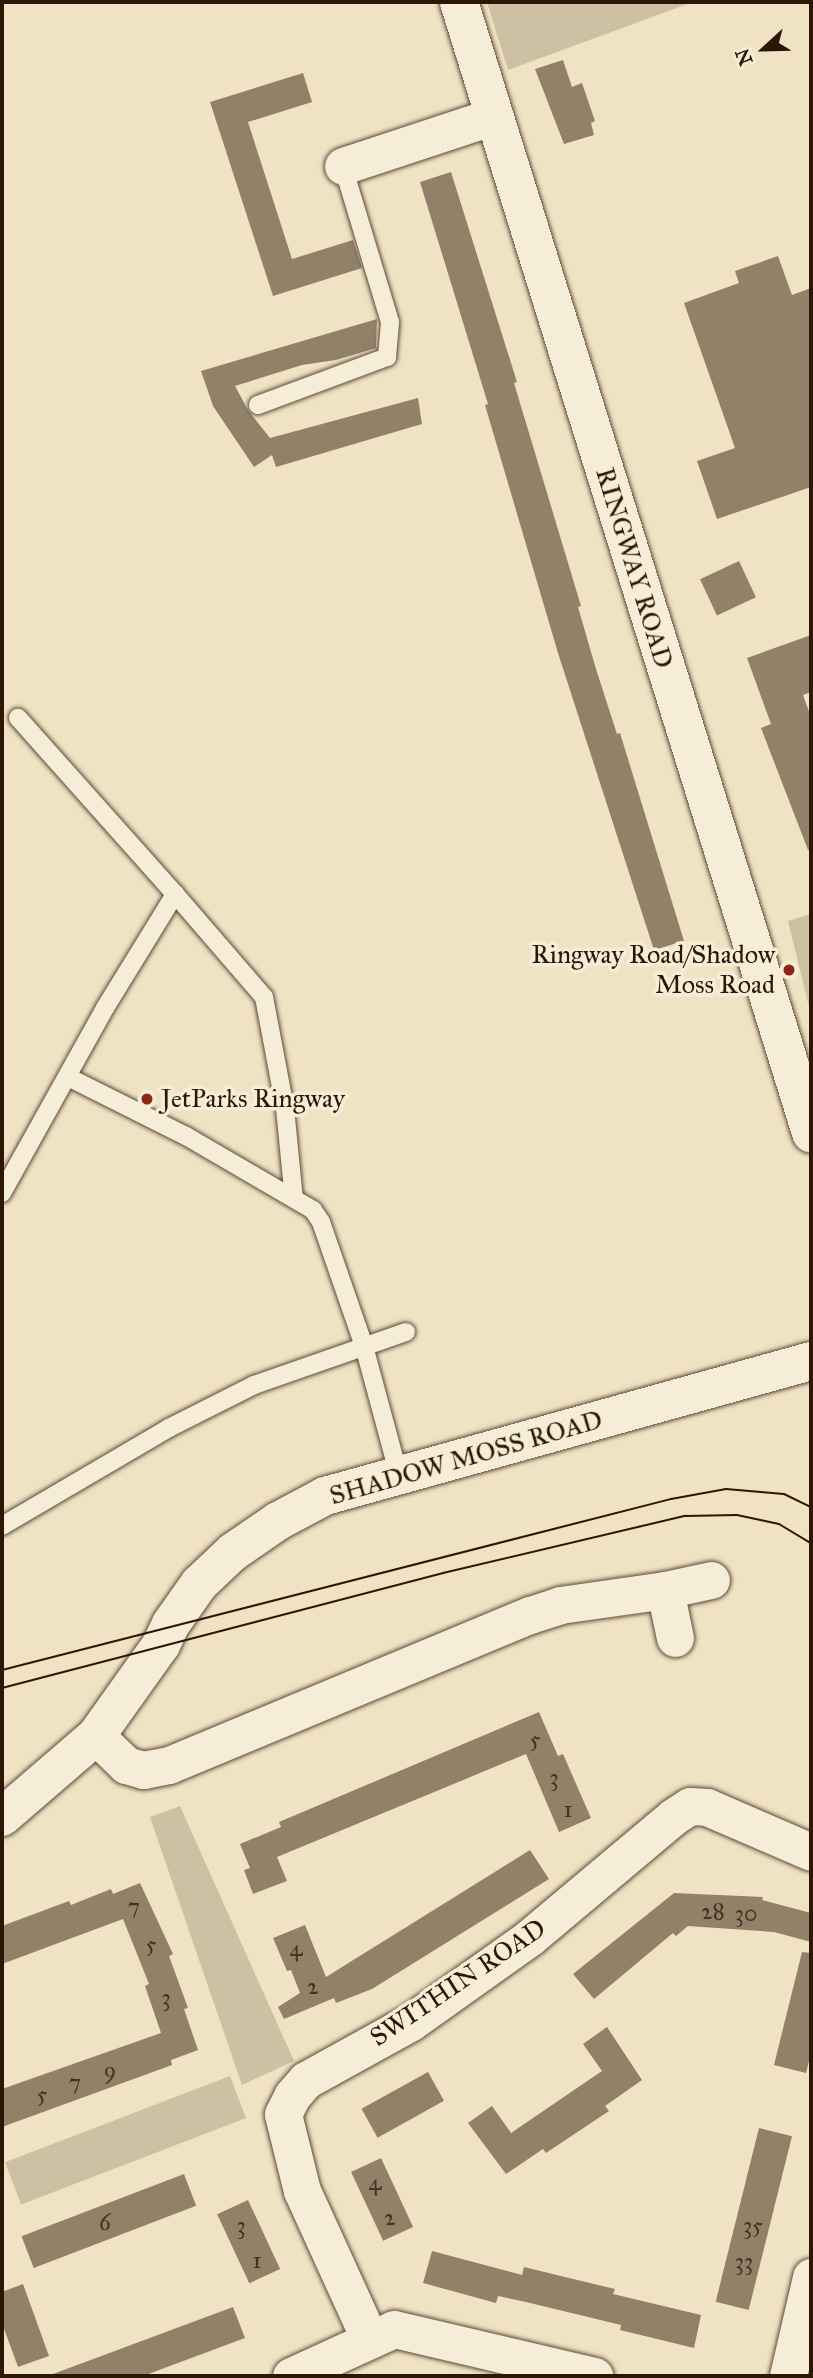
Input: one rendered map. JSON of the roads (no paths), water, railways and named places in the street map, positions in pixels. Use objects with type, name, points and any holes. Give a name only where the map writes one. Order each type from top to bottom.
[{"type":"street","name":"RINGWAY ROAD","points":[[459,2],[811,1133]]},
{"type":"street","points":[[343,166],[494,117]]},
{"type":"street","name":"SHADOW MOSS ROAD","points":[[2,1817],[96,1736],[161,1645],[171,1624],[199,1584],[233,1552],[278,1521],[326,1496],[811,1361]]},
{"type":"street","points":[[96,1736],[126,1765],[142,1770],[169,1765],[530,1615],[560,1605],[665,1590],[711,1580]]},
{"type":"street","points":[[665,1590],[675,1638]]},
{"type":"street","name":"SWITHIN ROAD","points":[[370,2340],[302,2191],[283,2114],[292,2096],[306,2080],[411,2022],[529,1938],[673,1816],[690,1806],[707,1807],[811,1852]]},
{"type":"street","points":[[788,2376],[811,2277]]},
{"type":"street","points":[[291,2376],[394,2329],[595,2376]]},
{"type":"lane","points":[[258,405],[387,357],[390,322],[343,166]]},
{"type":"lane","points":[[18,718],[126,835],[264,998],[285,1108],[294,1199]]},
{"type":"lane","points":[[2,1193],[30,1137],[175,894]]},
{"type":"lane","points":[[68,1077],[186,1136],[313,1210],[321,1222],[364,1346],[399,1476]]},
{"type":"lane","points":[[2,1526],[169,1429],[254,1385],[406,1332]]},
{"type":"tram line","points":[[2,1670],[671,1499],[726,1489],[784,1494],[811,1507]]},
{"type":"tram line","points":[[2,1688],[443,1573],[685,1516],[737,1515],[779,1524],[811,1543]]},
{"type":"place","name":"Ringway Road/Shadow Moss Road","points":[[789,970]]},
{"type":"place","name":"JetParks Ringway","points":[[147,1099]]}]
